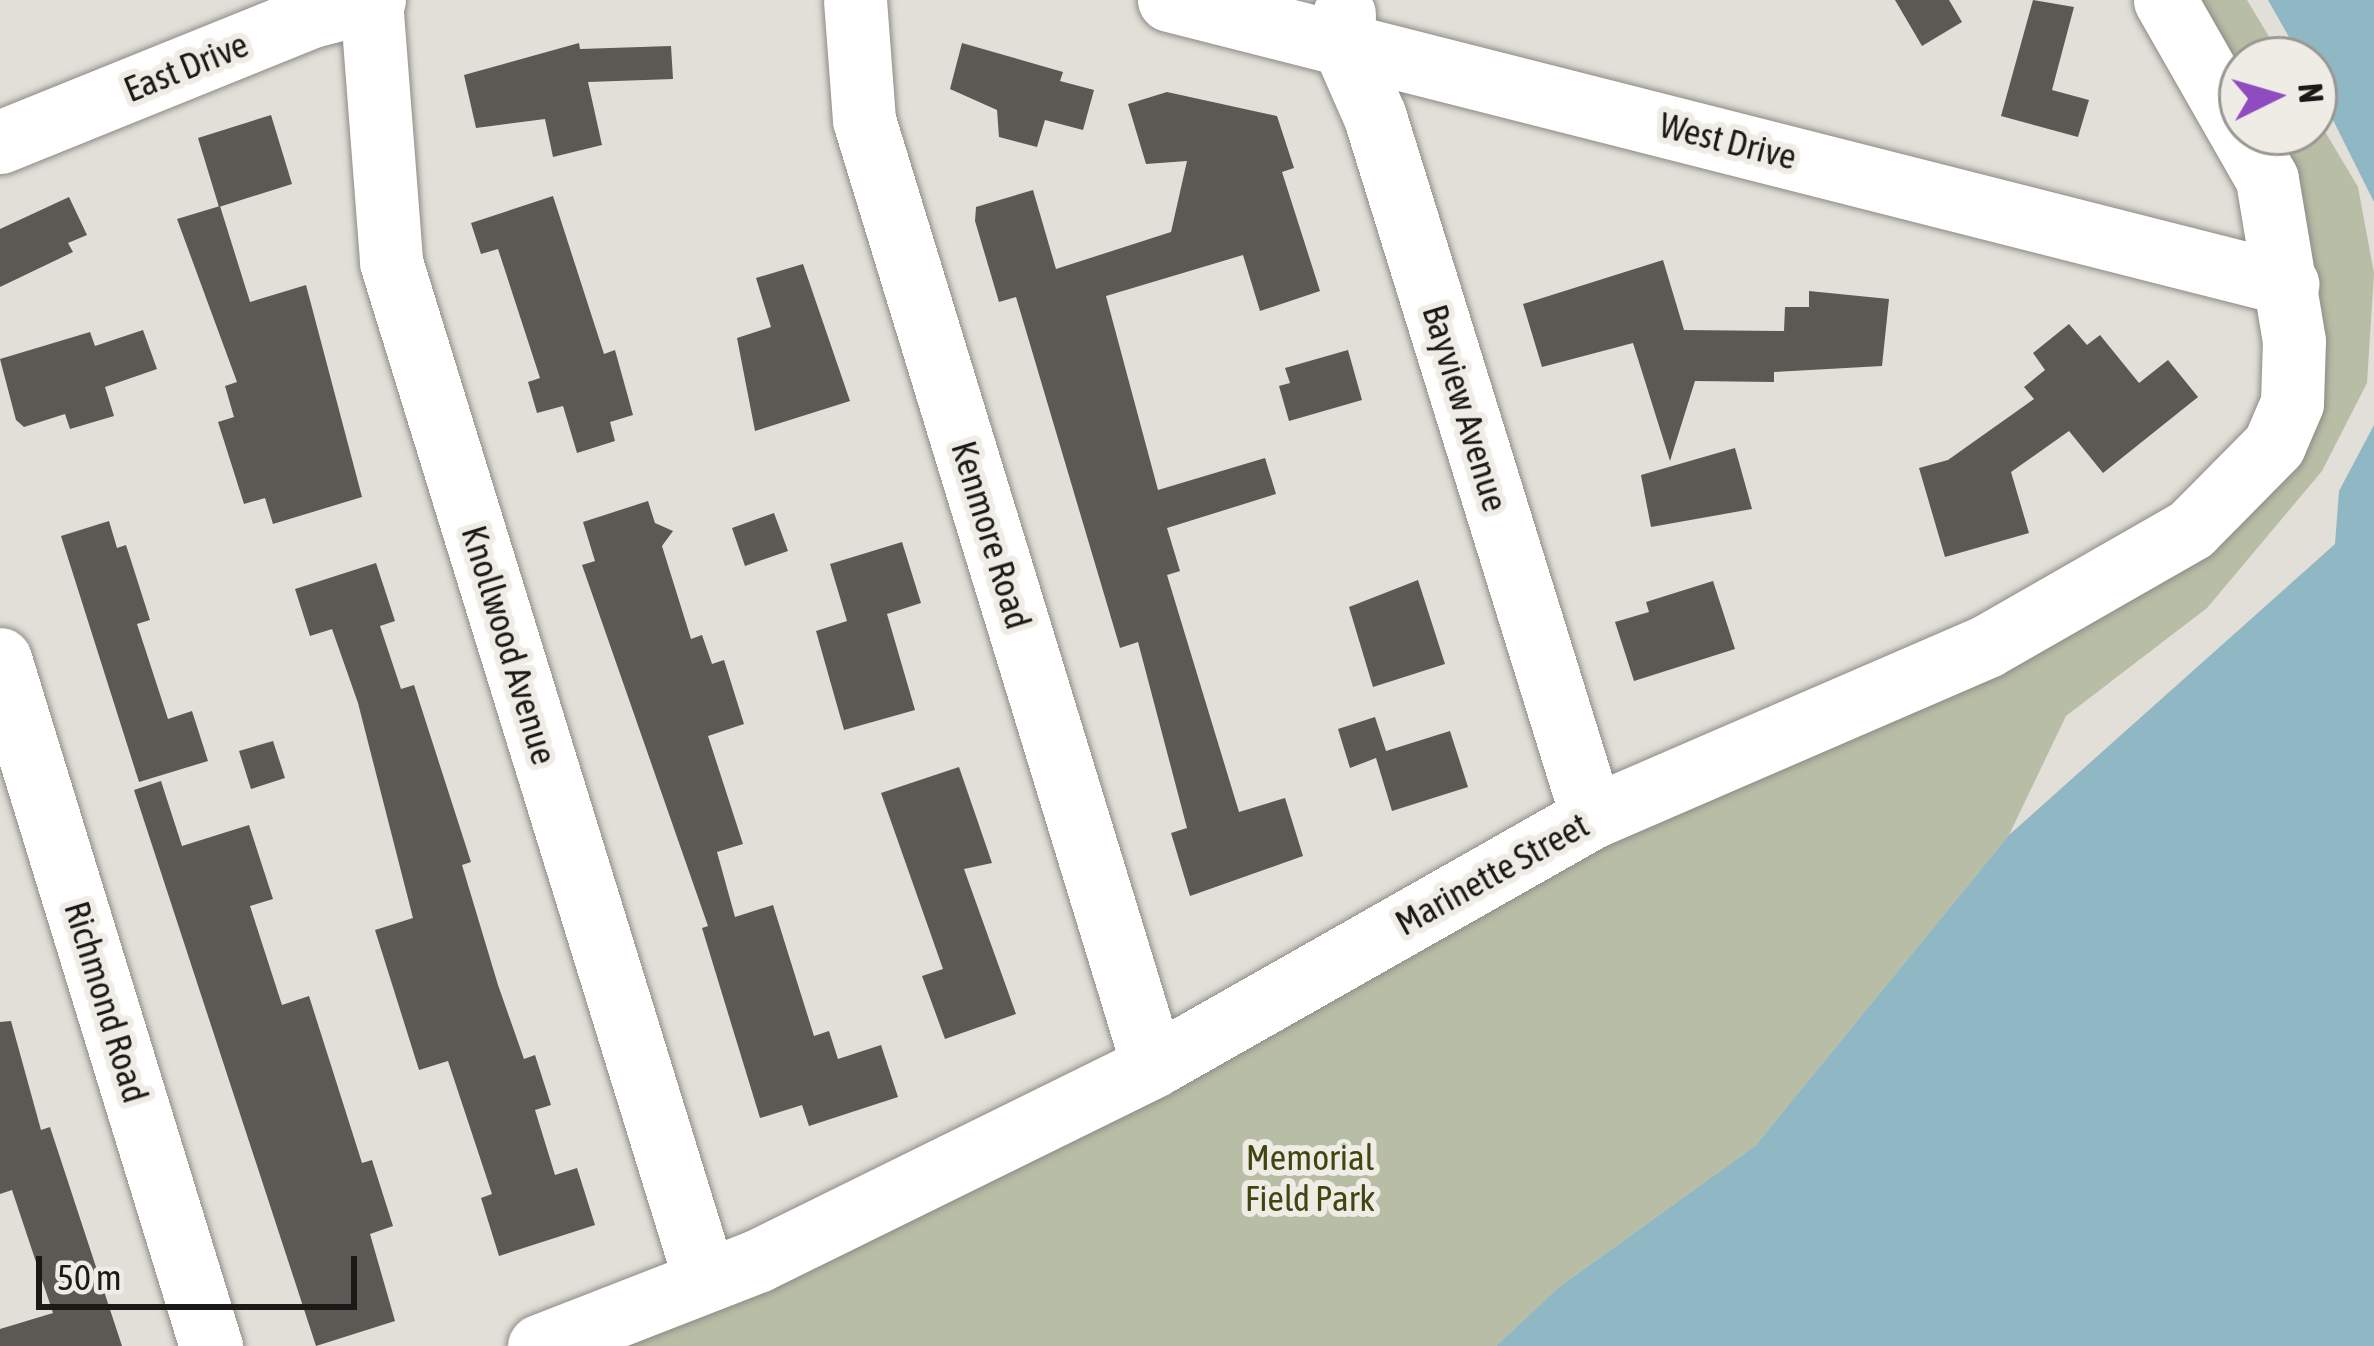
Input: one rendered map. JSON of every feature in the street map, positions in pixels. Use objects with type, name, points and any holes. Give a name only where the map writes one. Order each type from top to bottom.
[{"type":"street","name":"East Drive","points":[[0,142],[312,16],[372,0]]},
{"type":"street","name":"Knollwood Avenue","points":[[372,0],[391,262],[705,1280]]},
{"type":"street","name":"Kenmore Road","points":[[855,0],[864,119],[1153,1066]]},
{"type":"street","name":"West Drive","points":[[1168,0],[1344,22],[2287,284]]},
{"type":"street","name":"Marinette Street","points":[[539,1346],[705,1280],[1153,1066],[1592,817],[1987,646],[2192,529],[2275,445],[2292,403],[2287,284],[2267,179],[2165,0]]},
{"type":"street","name":"Bayview Avenue","points":[[1344,22],[1592,817]]},
{"type":"street","name":"Richmond Road","points":[[0,659],[211,1346]]},
{"type":"green space","points":[[2198,0],[2247,0],[2269,36],[2218,36]]},
{"type":"green space","name":"Memorial Field Park","points":[[2338,153],[2358,187],[2374,273],[2367,383],[2322,471],[2207,608],[2066,716],[2009,835],[1755,1146],[1559,1287],[1496,1346],[601,1346],[1616,830],[1993,678],[2208,550],[2297,460],[2273,156]]},
{"type":"water","points":[[2268,0],[2374,0],[2374,202],[2338,130],[2338,36],[2288,36]]},
{"type":"water","points":[[2374,425],[2374,1346],[1496,1346],[1559,1287],[1755,1146],[2009,835],[2335,544],[2339,491]]},
{"type":"building","points":[[1895,0],[1949,0],[1962,22],[1922,46]]},
{"type":"building","points":[[2033,0],[2074,7],[2052,90],[2089,100],[2078,137],[2001,116]]},
{"type":"building","points":[[579,43],[580,49],[671,46],[673,79],[588,82],[602,145],[553,157],[545,119],[476,128],[464,75]]},
{"type":"building","points":[[962,43],[1063,72],[1060,81],[1094,90],[1083,130],[1045,120],[1037,147],[999,137],[997,110],[950,89]]},
{"type":"building","points":[[1167,92],[1277,116],[1294,168],[1282,172],[1320,291],[1260,311],[1243,255],[1106,296],[1158,490],[1265,458],[1276,494],[1167,528],[1180,571],[1167,575],[1239,812],[1285,798],[1303,856],[1190,896],[1171,833],[1187,828],[1138,642],[1120,648],[1016,297],[999,302],[975,221],[976,207],[1033,190],[1056,269],[1171,232],[1187,161],[1146,164],[1128,104]]},
{"type":"building","points":[[271,115],[292,184],[219,207],[198,138]]},
{"type":"building","points":[[553,196],[604,354],[615,350],[633,415],[610,422],[615,441],[577,453],[563,406],[537,413],[528,382],[540,378],[498,249],[481,254],[471,223]]},
{"type":"building","points":[[69,197],[87,235],[68,243],[73,252],[0,287],[0,229]]},
{"type":"building","points":[[220,206],[250,302],[306,285],[362,497],[273,524],[265,498],[244,504],[218,422],[234,417],[225,386],[237,382],[177,219]]},
{"type":"building","points":[[1663,260],[1684,330],[1784,331],[1785,307],[1809,307],[1809,291],[1889,299],[1882,366],[1774,372],[1774,382],[1695,381],[1670,461],[1633,343],[1542,367],[1523,304]]},
{"type":"building","points":[[803,264],[850,401],[755,431],[737,338],[771,327],[756,278]]},
{"type":"building","points":[[2069,324],[2087,345],[2100,335],[2139,383],[2168,360],[2198,397],[2103,473],[2069,431],[2011,472],[2029,533],[1945,557],[1919,468],[1948,460],[2034,399],[2024,387],[2045,370],[2033,353]]},
{"type":"building","points":[[143,330],[157,369],[105,387],[114,416],[70,429],[65,414],[24,427],[16,420],[0,359],[90,332],[95,346]]},
{"type":"building","points":[[1348,350],[1362,400],[1289,421],[1279,386],[1290,383],[1285,368]]},
{"type":"building","points":[[1735,448],[1752,509],[1651,527],[1641,475]]},
{"type":"building","points":[[648,501],[655,523],[673,531],[662,546],[691,639],[702,635],[712,664],[724,660],[744,724],[708,736],[743,844],[717,852],[735,917],[773,905],[814,1036],[829,1031],[838,1059],[881,1045],[898,1097],[809,1126],[802,1105],[760,1118],[702,928],[708,926],[582,565],[595,561],[583,522]]},
{"type":"building","points":[[774,513],[788,551],[745,566],[732,528]]},
{"type":"building","points":[[109,521],[117,548],[126,545],[150,620],[137,624],[168,719],[192,711],[208,761],[139,782],[61,536]]},
{"type":"building","points":[[902,542],[921,603],[887,614],[915,710],[844,730],[816,631],[847,621],[830,564]]},
{"type":"building","points":[[376,563],[395,621],[380,626],[401,689],[414,685],[471,862],[462,865],[498,985],[524,1059],[535,1055],[551,1105],[535,1110],[555,1175],[577,1168],[595,1225],[499,1256],[481,1198],[492,1194],[448,1061],[419,1070],[375,930],[413,918],[358,703],[332,629],[310,636],[295,589]]},
{"type":"building","points":[[1418,580],[1445,664],[1373,687],[1349,607]]},
{"type":"building","points":[[1713,581],[1735,649],[1634,681],[1615,622],[1649,612],[1646,602]]},
{"type":"building","points":[[1375,717],[1386,751],[1450,731],[1468,787],[1392,811],[1376,758],[1350,768],[1338,729]]},
{"type":"building","points":[[273,741],[285,778],[251,789],[239,751]]},
{"type":"building","points":[[959,767],[992,863],[964,869],[1016,1014],[945,1039],[922,976],[943,969],[881,793]]},
{"type":"building","points":[[161,781],[182,846],[249,825],[273,899],[250,906],[282,1005],[309,996],[362,1163],[372,1160],[393,1226],[370,1234],[395,1321],[316,1346],[134,790]]},
{"type":"building","points":[[11,1021],[41,1130],[50,1127],[122,1346],[0,1346],[0,1329],[53,1313],[12,1190],[0,1194],[0,1022]]}]
